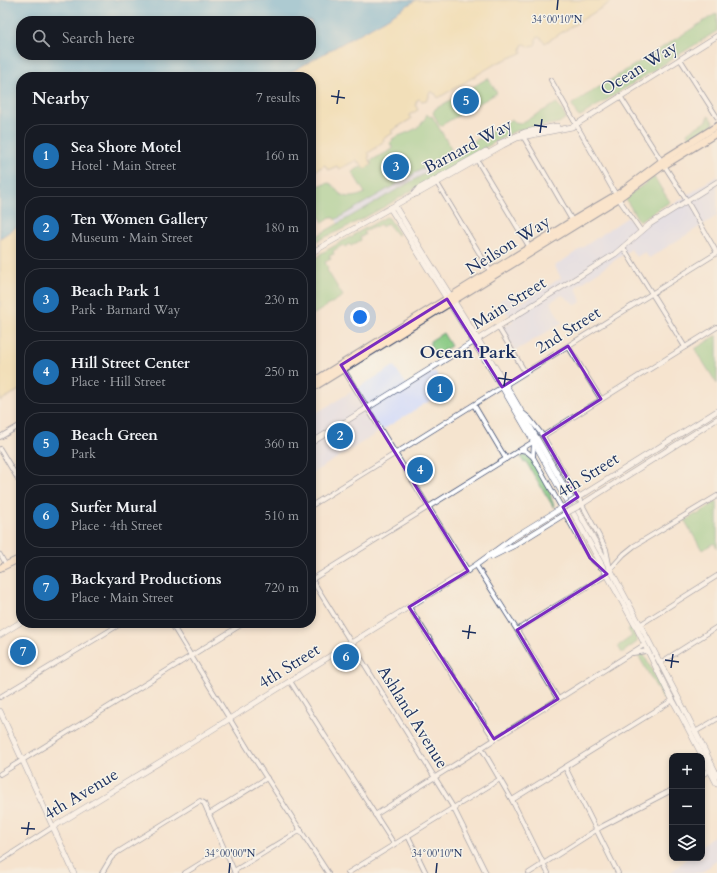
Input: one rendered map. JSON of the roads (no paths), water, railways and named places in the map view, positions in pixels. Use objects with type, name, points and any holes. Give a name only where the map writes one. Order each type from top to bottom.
[{"type":"main road","name":"Neilson Way","points":[[316,381],[342,367],[618,196],[717,126]]},
{"type":"main road","name":"Neilson Way","points":[[663,164],[717,133]]},
{"type":"main road","name":"Neilson Way","points":[[316,386],[342,367]]},
{"type":"main road","points":[[0,568],[16,560]]},
{"type":"street","name":"Ocean Way","points":[[576,124],[588,118],[620,96],[717,36]]},
{"type":"street","points":[[680,59],[717,117]]},
{"type":"street","points":[[551,80],[618,196],[641,231]]},
{"type":"street","points":[[620,96],[686,200],[717,253]]},
{"type":"street","name":"Barnard Way","points":[[316,250],[503,145],[523,136],[572,127],[576,124]]},
{"type":"street","name":"Barnard Way","points":[[413,195],[418,189],[511,137],[530,131],[576,124]]},
{"type":"street","points":[[523,136],[573,223]]},
{"type":"street","points":[[477,160],[531,250]]},
{"type":"street","name":"Main Street","points":[[316,440],[498,327],[623,247],[641,231],[686,200],[717,182]]},
{"type":"street","points":[[437,183],[492,274]]},
{"type":"street","points":[[392,207],[504,386],[577,498],[606,550],[608,570]]},
{"type":"street","points":[[623,247],[685,347]]},
{"type":"street","name":"2nd Street","points":[[316,503],[717,253]]},
{"type":"street","points":[[498,327],[525,372]]},
{"type":"street","points":[[316,576],[428,508],[717,327]]},
{"type":"street","points":[[568,346],[601,399]]},
{"type":"street","points":[[342,367],[468,571]]},
{"type":"street","points":[[504,386],[538,439],[638,626],[655,653],[684,715],[695,732],[712,769],[717,784]]},
{"type":"street","points":[[474,405],[506,459]]},
{"type":"street","name":"4th Street","points":[[476,566],[512,538],[717,411]]},
{"type":"street","name":"4th Street","points":[[178,751],[409,607],[476,566],[515,545],[717,419]]},
{"type":"street","points":[[0,437],[16,427]]},
{"type":"street","points":[[533,456],[538,439]]},
{"type":"street","points":[[0,449],[16,476]]},
{"type":"street","points":[[520,450],[526,451],[533,456],[564,506],[590,558],[608,570]]},
{"type":"street","points":[[518,630],[608,570],[634,546],[717,496]]},
{"type":"street","points":[[0,554],[6,565]]},
{"type":"street","points":[[476,566],[518,630],[558,699]]},
{"type":"street","points":[[638,626],[717,576]]},
{"type":"street","name":"Ashland Avenue","points":[[316,587],[453,807],[486,873]]},
{"type":"street","points":[[409,607],[494,739]]},
{"type":"street","points":[[0,635],[16,625]]},
{"type":"street","points":[[638,626],[644,645],[666,688],[674,700],[677,700],[712,769],[717,775]]},
{"type":"street","points":[[660,663],[717,627]]},
{"type":"street","points":[[0,697],[114,628]]},
{"type":"street","points":[[174,628],[328,873]]},
{"type":"street","points":[[0,774],[236,628]]},
{"type":"street","points":[[375,815],[644,645],[648,644],[651,650],[655,653]]},
{"type":"street","points":[[647,651],[657,663],[660,663]]},
{"type":"street","points":[[631,653],[647,651]]},
{"type":"street","points":[[290,681],[394,844]]},
{"type":"street","points":[[512,800],[674,700]]},
{"type":"street","points":[[0,711],[74,873]]},
{"type":"street","points":[[695,732],[717,719]]},
{"type":"street","points":[[481,747],[512,800],[548,873]]},
{"type":"street","name":"4th Avenue","points":[[0,861],[53,826],[178,751]]},
{"type":"street","points":[[565,767],[618,873]]},
{"type":"street","points":[[705,773],[712,769]]},
{"type":"street","points":[[209,814],[267,778]]},
{"type":"street","points":[[348,873],[500,779]]},
{"type":"street","points":[[529,873],[597,830],[669,792]]},
{"type":"street","points":[[102,873],[111,858],[118,852],[198,802],[202,801],[235,872],[301,830]]},
{"type":"street","points":[[408,836],[426,873]]},
{"type":"street","points":[[185,873],[224,849]]},
{"type":"water","points":[[0,0],[416,0],[384,20],[316,58],[316,16],[16,16],[16,60],[312,60],[291,72],[16,72],[16,227],[0,238]]},
{"type":"place","name":"Beach Green","points":[[466,101]]},
{"type":"place","name":"Beach Park 1","points":[[396,167]]},
{"type":"place","name":"Sea Shore Motel","points":[[440,389]]},
{"type":"place","name":"Ten Women Gallery","points":[[340,436]]},
{"type":"place","name":"Hill Street Center","points":[[420,470]]},
{"type":"place","name":"Backyard Productions","points":[[23,652]]},
{"type":"place","name":"Surfer Mural","points":[[346,657]]},
{"type":"district","name":"Ocean Park","points":[[468,352]]}]
